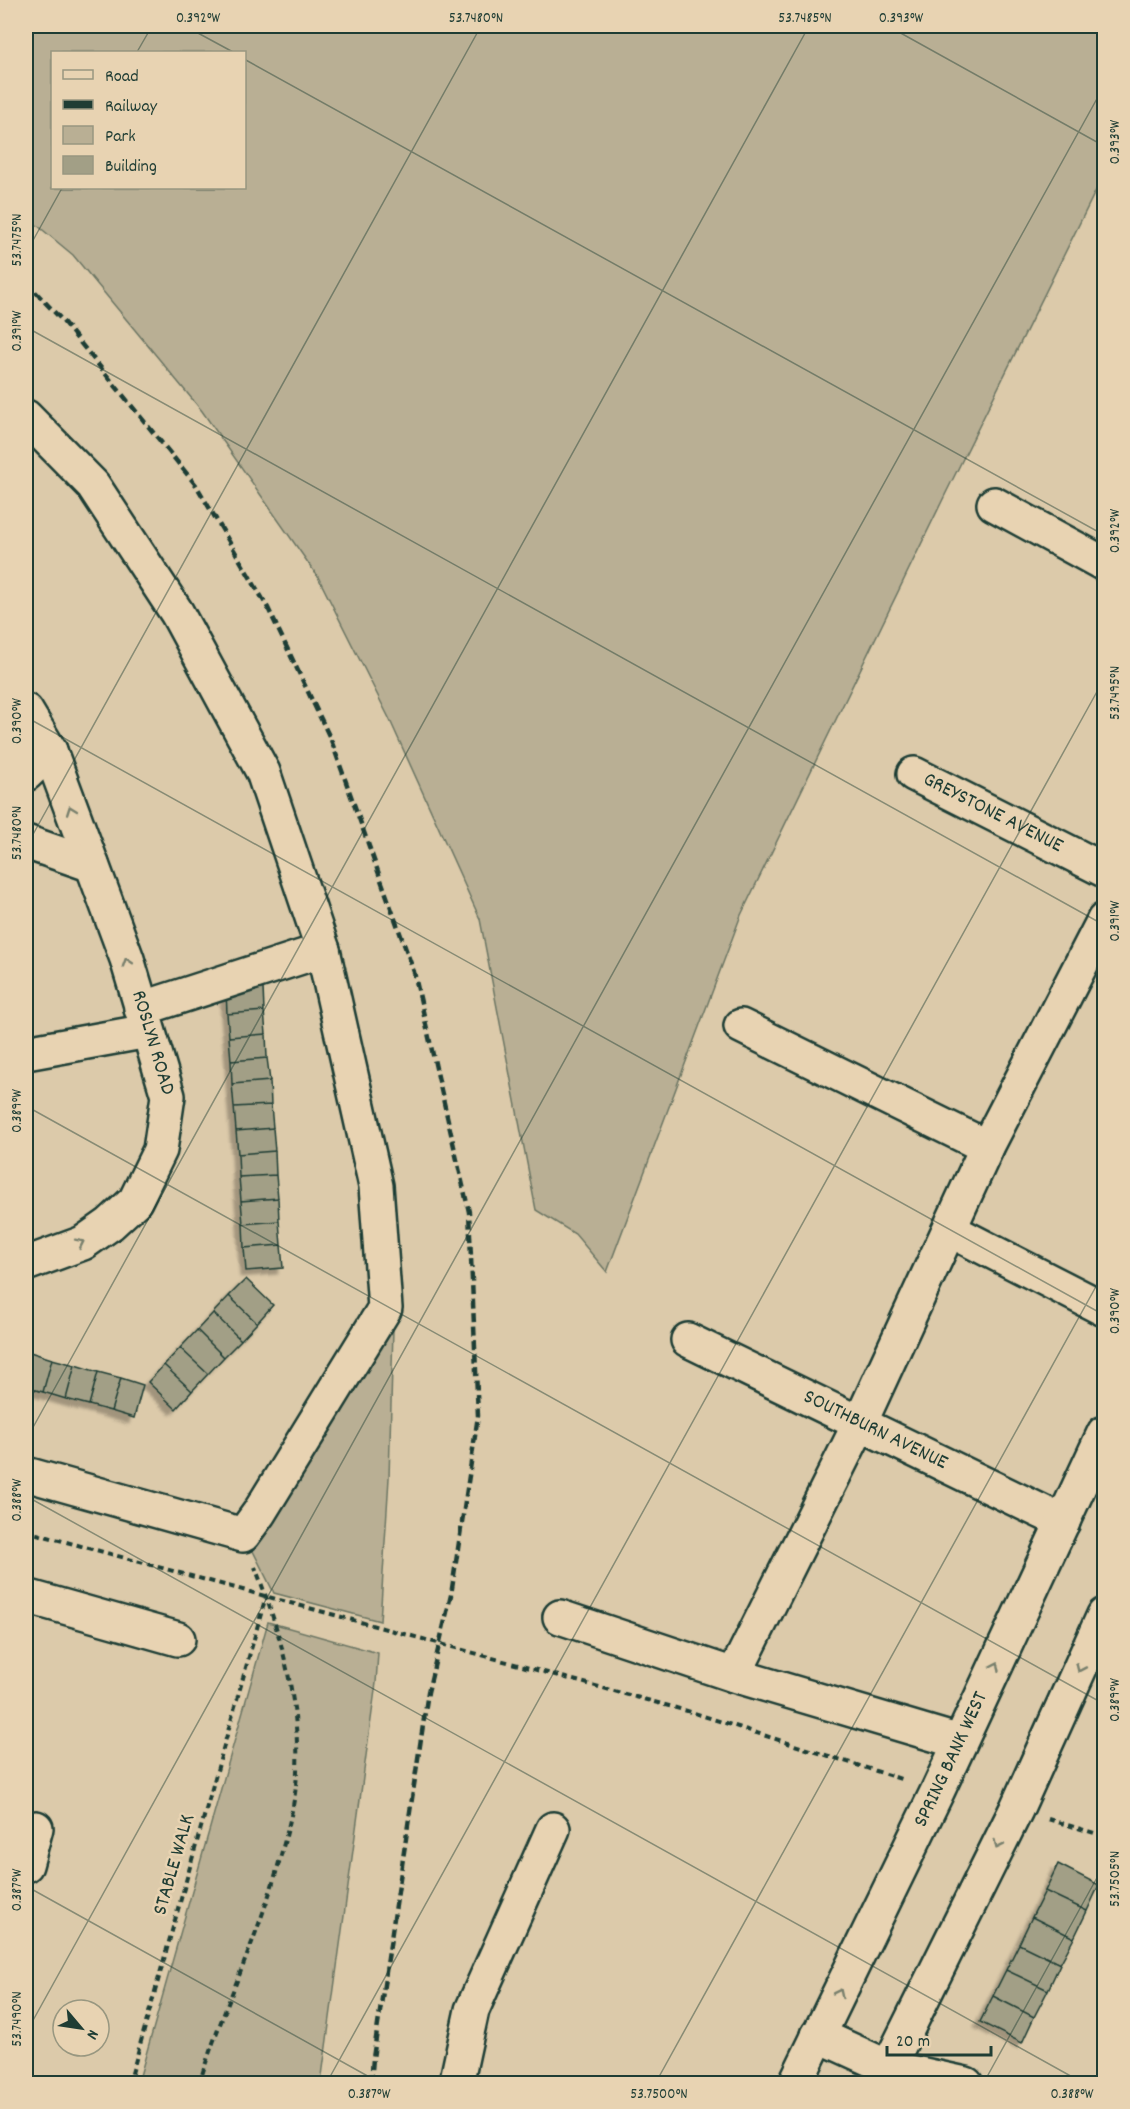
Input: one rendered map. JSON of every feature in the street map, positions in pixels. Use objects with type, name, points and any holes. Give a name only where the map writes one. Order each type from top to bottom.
[{"type":"street","points":[[26,417],[93,485],[177,613],[264,772],[323,950],[376,1186],[385,1308],[259,1514],[243,1535],[26,1474]]},
{"type":"street","points":[[994,504],[1104,564]]},
{"type":"street","name":"ROSLYN ROAD","points":[[26,711],[50,751],[127,959],[168,1096],[160,1150],[135,1201],[110,1224],[83,1243],[26,1264]]},
{"type":"street","points":[[26,774],[50,751]]},
{"type":"street","name":"GREYSTONE AVENUE","points":[[914,774],[1104,870]]},
{"type":"street","points":[[26,842],[92,865]]},
{"type":"street","points":[[734,1676],[860,1423],[987,1148],[1104,920]]},
{"type":"street","points":[[26,1053],[144,1020],[323,950]]},
{"type":"street","points":[[741,1026],[987,1148]]},
{"type":"street","points":[[950,1230],[1104,1309]]},
{"type":"street","name":"SOUTHBURN AVENUE","points":[[688,1340],[1063,1522]]},
{"type":"street","name":"SPRING BANK WEST","points":[[795,2084],[938,1790],[1063,1522],[1091,1496],[1104,1433]]},
{"type":"street","points":[[26,1596],[178,1639]]},
{"type":"street","points":[[884,2075],[1016,1810],[1104,1615]]},
{"type":"street","points":[[560,1617],[734,1676],[960,1742]]},
{"type":"street","points":[[26,1865],[36,1828]]},
{"type":"street","points":[[456,2084],[472,2010],[553,1828]]},
{"type":"street","points":[[818,2035],[884,2075],[966,2084]]},
{"type":"path","points":[[26,1531],[266,1595],[309,1610],[691,1712],[938,1790]]},
{"type":"path","points":[[200,2084],[226,2008],[275,1880],[292,1814],[297,1771],[296,1719],[286,1666],[266,1595],[243,1535]]},
{"type":"path","name":"STABLE WALK","points":[[129,2084],[266,1595]]},
{"type":"path","points":[[1016,1810],[1104,1836]]},
{"type":"green space","points":[[26,26],[1104,26],[1104,174],[741,915],[607,1272],[575,1234],[536,1210],[480,919],[389,718],[318,577],[202,411],[73,255],[26,216]]},
{"type":"green space","points":[[393,1329],[389,1478],[380,1621],[274,1593],[252,1549]]},
{"type":"green space","points":[[268,1622],[378,1653],[376,1683],[321,2083],[138,2083]]},
{"type":"building","points":[[263,988],[264,1011],[227,1014],[226,991]]},
{"type":"building","points":[[264,1011],[266,1034],[229,1037],[227,1014]]},
{"type":"building","points":[[266,1034],[267,1058],[231,1061],[229,1037]]},
{"type":"building","points":[[267,1058],[270,1081],[232,1084],[231,1061]]},
{"type":"building","points":[[270,1081],[271,1105],[234,1107],[232,1084]]},
{"type":"building","points":[[271,1105],[273,1128],[236,1131],[234,1107]]},
{"type":"building","points":[[273,1128],[275,1151],[238,1154],[236,1131]]},
{"type":"building","points":[[275,1151],[276,1175],[239,1177],[238,1154]]},
{"type":"building","points":[[276,1175],[278,1198],[241,1201],[239,1177]]},
{"type":"building","points":[[278,1198],[279,1221],[243,1224],[241,1201]]},
{"type":"building","points":[[279,1221],[281,1245],[244,1248],[243,1224]]},
{"type":"building","points":[[281,1245],[283,1268],[246,1271],[244,1248]]},
{"type":"building","points":[[246,1279],[273,1305],[257,1323],[229,1296]]},
{"type":"building","points":[[229,1296],[257,1323],[241,1340],[213,1313]]},
{"type":"building","points":[[213,1313],[241,1340],[224,1357],[197,1330]]},
{"type":"building","points":[[197,1330],[224,1357],[208,1374],[180,1348]]},
{"type":"building","points":[[180,1348],[208,1374],[192,1391],[164,1365]]},
{"type":"building","points":[[30,1352],[52,1359],[43,1392],[26,1387],[26,1368]]},
{"type":"building","points":[[52,1359],[75,1365],[66,1399],[43,1392]]},
{"type":"building","points":[[75,1365],[98,1372],[89,1405],[66,1399]]},
{"type":"building","points":[[164,1365],[192,1391],[176,1409],[148,1382]]},
{"type":"building","points":[[98,1372],[121,1378],[111,1411],[89,1405]]},
{"type":"building","points":[[121,1378],[143,1385],[134,1418],[111,1411]]},
{"type":"building","points":[[1058,1864],[1099,1885],[1087,1911],[1045,1891]]},
{"type":"building","points":[[1045,1891],[1087,1911],[1074,1938],[1032,1917]]},
{"type":"building","points":[[1032,1917],[1074,1938],[1060,1964],[1019,1944]]},
{"type":"building","points":[[1019,1944],[1060,1964],[1048,1990],[1006,1970]]},
{"type":"building","points":[[1006,1970],[1048,1990],[1034,2017],[993,1996]]},
{"type":"building","points":[[993,1996],[1034,2017],[1022,2043],[980,2022]]},
{"type":"railway","points":[[26,282],[61,319],[196,485],[268,608],[331,740],[414,972],[469,1212],[478,1416],[451,1595],[428,1692],[371,2084]]}]
